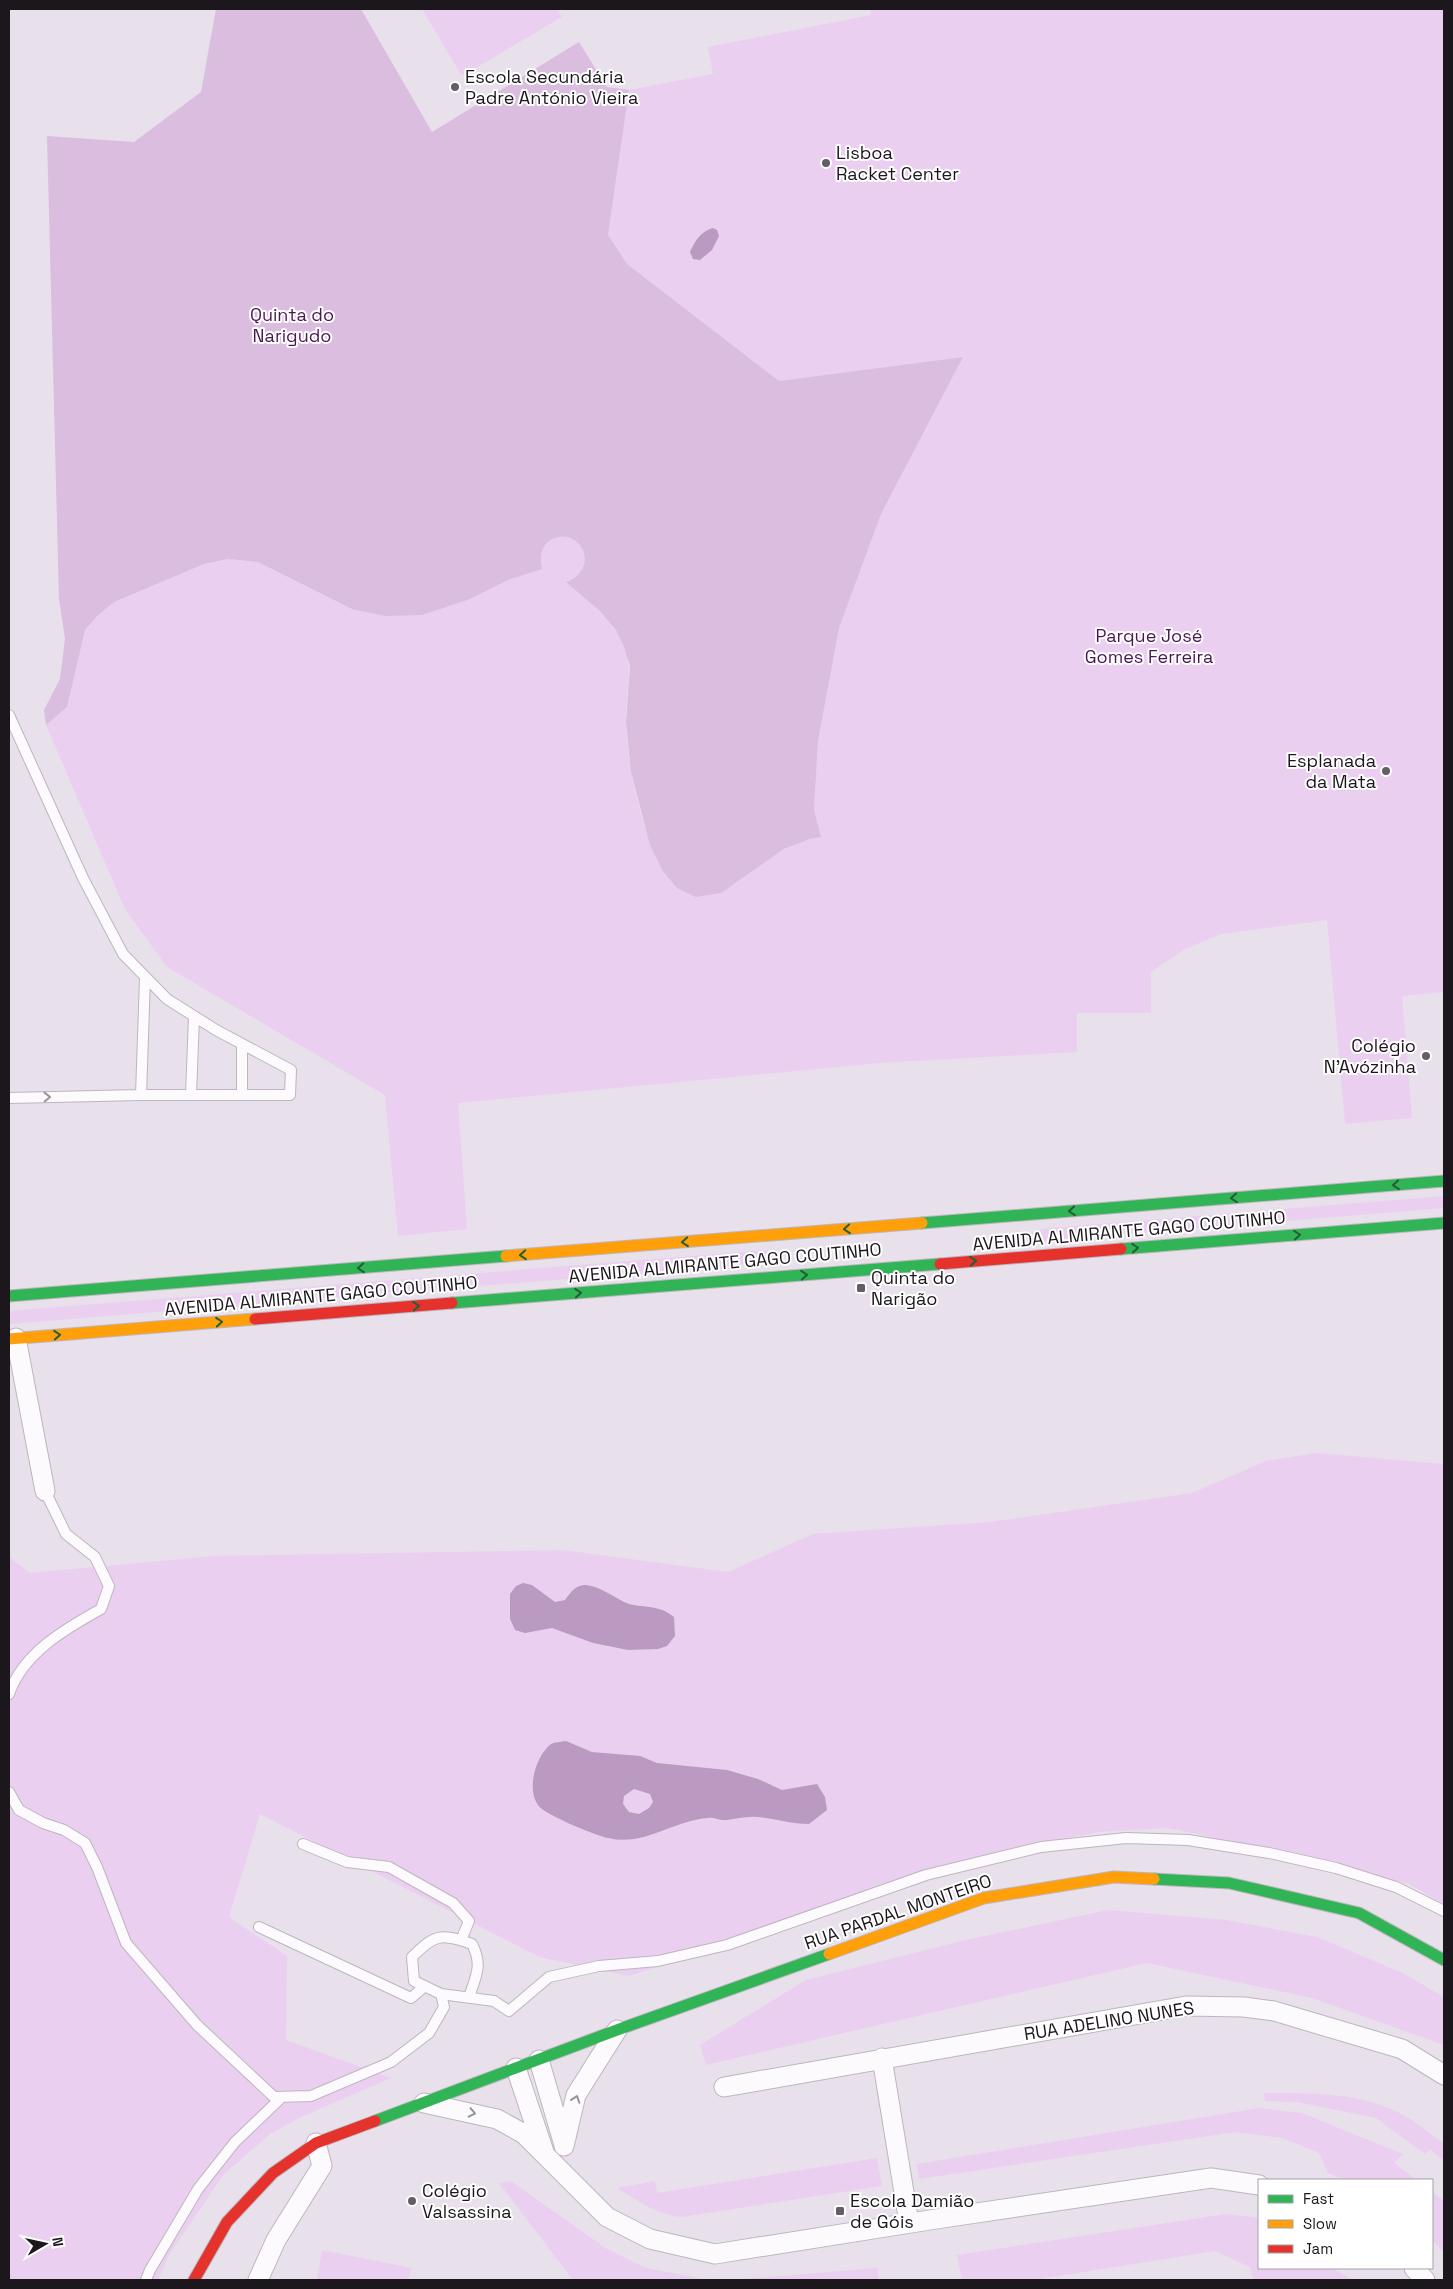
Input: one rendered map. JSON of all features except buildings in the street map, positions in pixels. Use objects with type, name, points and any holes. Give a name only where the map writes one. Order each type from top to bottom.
[{"type":"main road","name":"AVENIDA ALMIRANTE GAGO COUTINHO","points":[[9,1296],[868,1232],[913,1224],[1444,1181]]},
{"type":"main road","name":"AVENIDA ALMIRANTE GAGO COUTINHO","points":[[12,1338],[871,1265],[917,1265],[1444,1223]]},
{"type":"main road","points":[[913,1224],[914,1238]]},
{"type":"main road","points":[[916,1252],[917,1265]]},
{"type":"main road","name":"RUA PARDAL MONTEIRO","points":[[194,2280],[227,2222],[273,2173],[316,2143],[618,2030],[984,1898],[1114,1877],[1229,1883],[1359,1913],[1444,1960]]},
{"type":"street","points":[[12,1338],[45,1491]]},
{"type":"street","name":"RUA ADELINO NUNES","points":[[724,2087],[1186,2006],[1244,2007],[1274,2011],[1402,2049],[1444,2075]]},
{"type":"street","points":[[564,2146],[576,2095],[618,2030]]},
{"type":"street","points":[[882,2058],[909,2223]]},
{"type":"street","points":[[539,2060],[574,2182]]},
{"type":"street","points":[[516,2068],[544,2153]]},
{"type":"street","points":[[424,2103],[497,2119],[524,2134],[607,2217],[650,2239],[715,2254],[1211,2178],[1258,2186]]},
{"type":"street","points":[[258,2280],[276,2240],[322,2166],[316,2143]]},
{"type":"street","points":[[1415,2269],[1426,2280]]},
{"type":"lane","points":[[9,715],[83,878],[123,954],[167,998],[242,1044],[291,1070],[290,1095],[141,1095],[9,1098]]},
{"type":"lane","points":[[141,1095],[145,978]]},
{"type":"lane","points":[[191,1095],[194,1016]]},
{"type":"lane","points":[[242,1044],[242,1095]]},
{"type":"lane","points":[[9,1694],[13,1684],[41,1648],[62,1631],[101,1609],[109,1586],[95,1557],[66,1534],[45,1491]]},
{"type":"lane","points":[[9,1792],[19,1810],[43,1823],[64,1830],[85,1843],[97,1867],[126,1944],[197,2025],[274,2097],[311,2096],[391,2062],[430,2033],[444,2007],[441,1994]]},
{"type":"lane","points":[[470,1997],[478,1971],[478,1957],[472,1944],[450,1936],[428,1942],[412,1957],[414,1981],[441,1994],[494,2001],[509,2012],[550,1977],[599,1966],[658,1961],[727,1945],[926,1875],[1041,1847],[1126,1838],[1188,1840],[1269,1853],[1336,1868],[1396,1887],[1444,1911]]},
{"type":"lane","points":[[304,1844],[347,1862],[389,1867],[453,1902],[469,1921],[461,1940]]},
{"type":"lane","points":[[259,1927],[411,1998],[424,1986]]},
{"type":"lane","points":[[146,2280],[198,2189],[235,2142],[282,2096]]},
{"type":"green space","name":"Quinta do Narigudo","points":[[216,9],[361,9],[432,132],[579,42],[607,87],[629,90],[608,235],[627,264],[779,381],[963,357],[881,514],[839,628],[818,741],[814,810],[821,837],[784,849],[721,893],[696,897],[677,888],[662,870],[650,845],[631,772],[626,722],[630,666],[616,630],[600,611],[566,582],[577,575],[583,567],[585,557],[577,542],[569,537],[559,537],[546,544],[541,554],[542,569],[508,580],[470,599],[422,615],[385,616],[352,609],[258,562],[228,559],[204,564],[114,602],[97,616],[85,630],[67,707],[46,725],[44,710],[60,679],[65,639],[59,599],[47,136],[134,142],[201,92]]},
{"type":"green space","points":[[422,9],[557,9],[562,17],[462,76]]},
{"type":"green space","name":"Parque José Gomes Ferreira","points":[[870,9],[1444,9],[1444,992],[1402,996],[1412,1118],[1345,1124],[1327,920],[1221,934],[1185,949],[1151,972],[1151,1013],[1077,1013],[1077,1052],[880,1063],[458,1103],[467,1229],[398,1236],[385,1095],[167,967],[125,909],[46,725],[67,707],[85,630],[97,616],[114,602],[204,564],[228,559],[258,562],[352,609],[470,599],[508,580],[541,569],[541,554],[546,544],[559,536],[568,537],[576,541],[582,548],[585,557],[584,566],[578,574],[567,581],[606,617],[623,643],[626,653],[629,673],[626,722],[632,779],[647,835],[662,870],[769,859],[794,845],[821,837],[814,810],[818,741],[839,628],[881,514],[963,357],[779,381],[626,264],[608,235],[629,90],[713,74],[708,47],[871,15]]},
{"type":"green space","points":[[1444,1196],[1444,1208],[1015,1243],[1015,1238],[1049,1228]]},
{"type":"green space","points":[[767,1250],[767,1257],[741,1265],[9,1324],[9,1311]]},
{"type":"green space","points":[[1317,1453],[1444,1464],[1444,1904],[1409,1884],[1198,1834],[1167,1828],[1099,1832],[1008,1849],[629,1976],[540,1957],[260,1814],[229,1917],[287,1956],[286,2040],[391,2078],[301,2117],[270,2134],[224,2174],[169,2255],[158,2280],[9,2280],[9,1557],[30,1573],[214,1556],[563,1550],[728,1572],[813,1534],[990,1522],[1192,1493],[1266,1461]]},
{"type":"green space","points":[[1108,1910],[1226,1920],[1317,1937],[1403,1973],[1444,1997],[1444,2045],[1312,1998],[1147,1963],[706,2065],[700,2045],[806,1980],[966,1940]]},
{"type":"green space","points":[[1264,2093],[1330,2095],[1378,2104],[1407,2117],[1444,2144],[1444,2161],[1430,2149],[1425,2154],[1376,2118],[1297,2102],[1265,2101]]},
{"type":"green space","points":[[1260,2108],[1302,2113],[1403,2154],[1394,2163],[1416,2179],[1343,2179],[1328,2173],[1319,2153],[1282,2138],[1236,2132],[919,2179],[917,2164]]},
{"type":"green space","points":[[877,2158],[882,2186],[682,2217],[656,2210],[617,2188],[655,2181],[657,2193]]},
{"type":"green space","points":[[511,2181],[607,2249],[646,2268],[710,2280],[573,2280],[499,2183]]},
{"type":"green space","points":[[1433,2193],[1444,2201],[1444,2253],[1433,2241]]},
{"type":"green space","points":[[1226,2214],[1258,2218],[1258,2269],[1334,2269],[1352,2280],[1254,2280],[1250,2267],[1215,2251],[1033,2280],[962,2280],[957,2255]]},
{"type":"green space","points":[[322,2250],[412,2268],[408,2280],[317,2280]]},
{"type":"green space","points":[[877,2268],[879,2280],[730,2280]]},
{"type":"shaded area","points":[[713,228],[717,230],[719,236],[712,250],[700,260],[693,259],[690,252],[696,240],[705,231]]},
{"type":"shaded area","points":[[523,1583],[532,1585],[555,1602],[565,1600],[576,1587],[586,1585],[603,1590],[629,1604],[663,1610],[674,1617],[675,1636],[667,1646],[658,1649],[628,1650],[593,1643],[552,1628],[525,1633],[515,1630],[510,1619],[510,1594],[516,1586]]},
{"type":"shaded area","points":[[566,1741],[592,1752],[640,1756],[657,1763],[727,1770],[758,1779],[782,1790],[817,1784],[825,1797],[827,1810],[809,1824],[757,1817],[724,1820],[710,1818],[683,1823],[634,1839],[608,1838],[584,1830],[556,1817],[542,1809],[537,1803],[533,1785],[536,1766],[540,1757],[551,1744]],"holes":[[[634,1789],[650,1794],[653,1802],[649,1808],[639,1814],[629,1812],[623,1804],[624,1796]]]},
{"type":"traffic: fast","points":[[922,1223],[1444,1181]]},
{"type":"traffic: fast","points":[[1121,1249],[1444,1223]]},
{"type":"traffic: fast","points":[[9,1296],[506,1256]]},
{"type":"traffic: fast","points":[[452,1303],[940,1264]]},
{"type":"traffic: fast","points":[[1154,1879],[1229,1883],[1359,1913],[1444,1960]]},
{"type":"traffic: fast","points":[[375,2121],[617,2030],[829,1954]]},
{"type":"traffic: slow","points":[[506,1256],[922,1223]]},
{"type":"traffic: slow","points":[[9,1339],[255,1319]]},
{"type":"traffic: slow","points":[[829,1954],[984,1898],[1114,1877],[1154,1879]]},
{"type":"traffic: jam","points":[[940,1264],[1121,1249]]},
{"type":"traffic: jam","points":[[255,1319],[452,1303]]},
{"type":"traffic: jam","points":[[194,2280],[227,2222],[273,2173],[316,2143],[375,2121]]},
{"type":"place","name":"Escola Secundária Padre António Vieira","points":[[455,87]]},
{"type":"place","name":"Lisboa Racket Center","points":[[826,163]]},
{"type":"place","name":"Esplanada da Mata","points":[[1386,771]]},
{"type":"place","name":"Colégio N'Avózinha","points":[[1426,1056]]},
{"type":"place","name":"Quinta do Narigão","points":[[861,1288]]},
{"type":"place","name":"Colégio Valsassina","points":[[412,2201]]},
{"type":"place","name":"Escola Damião de Góis","points":[[840,2211]]}]
